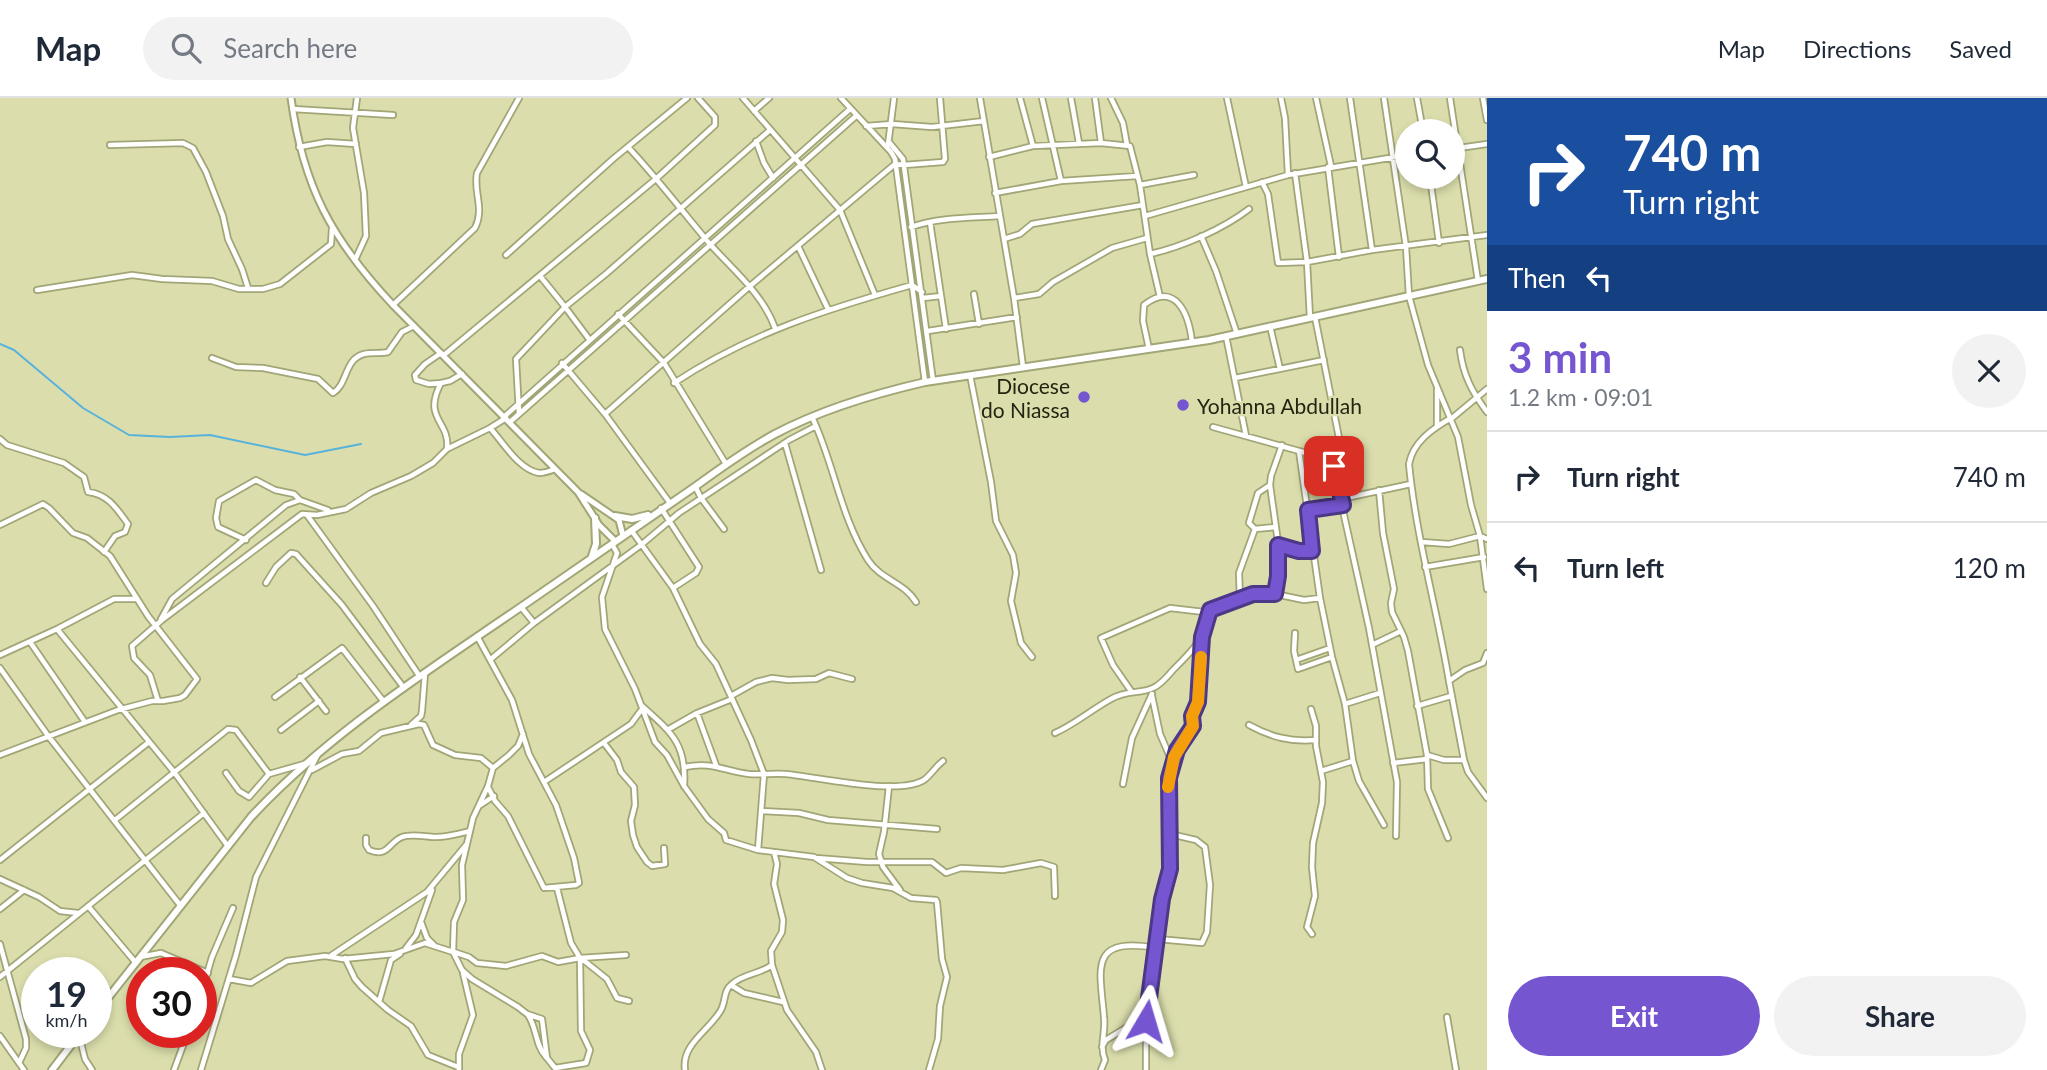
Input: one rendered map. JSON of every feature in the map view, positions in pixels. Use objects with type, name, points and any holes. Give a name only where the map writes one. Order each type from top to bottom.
[{"type":"main road","points":[[140,957],[227,845],[273,793],[320,750],[477,636],[726,464],[775,434],[870,396],[925,382],[1237,334],[1487,279]]},
{"type":"main road","points":[[615,516],[632,519],[659,510]]},
{"type":"main road","points":[[591,557],[596,544],[595,517]]},
{"type":"main road","points":[[112,993],[126,975]]},
{"type":"main road","points":[[52,1070],[69,1048]]},
{"type":"street","points":[[291,98],[299,147],[315,194],[332,227],[355,261],[393,305],[578,492],[613,542],[617,552],[602,597],[606,629],[642,707],[655,743],[667,755],[684,786],[708,819],[724,833],[726,840],[758,850],[816,858],[932,862],[946,873],[961,869],[1003,870],[1044,863],[1054,867],[1055,896]]},
{"type":"street","points":[[355,261],[366,236],[364,193],[353,128],[357,98]]},
{"type":"street","points":[[393,305],[475,228],[480,216],[477,173],[519,98]]},
{"type":"street","points":[[506,255],[687,98]]},
{"type":"street","points":[[462,373],[441,383],[422,383],[416,380],[415,375],[425,364],[443,354],[657,178],[715,125],[715,117],[698,98]]},
{"type":"street","points":[[743,98],[840,210],[875,295]]},
{"type":"street","points":[[754,111],[769,98]]},
{"type":"street","points":[[841,98],[891,152],[906,230],[925,382]]},
{"type":"street","points":[[887,149],[894,98]]},
{"type":"street","points":[[605,414],[894,164],[943,162],[945,159],[940,98]]},
{"type":"street","points":[[980,98],[1023,367]]},
{"type":"street","points":[[1020,98],[1033,146]]},
{"type":"street","points":[[1042,98],[1061,181]]},
{"type":"street","points":[[1071,98],[1079,143]]},
{"type":"street","points":[[1095,98],[1101,143]]},
{"type":"street","points":[[1111,98],[1123,123],[1127,145]]},
{"type":"street","points":[[1227,98],[1246,187]]},
{"type":"street","points":[[1281,98],[1285,118],[1287,175]]},
{"type":"street","points":[[1316,98],[1329,167],[1339,257]]},
{"type":"street","points":[[1350,98],[1372,250]]},
{"type":"street","points":[[1384,98],[1406,247],[1409,296],[1437,387],[1458,437],[1480,536],[1487,589]]},
{"type":"street","points":[[1417,98],[1421,119]]},
{"type":"street","points":[[1450,98],[1454,119]]},
{"type":"street","points":[[1483,98],[1487,120]]},
{"type":"street","points":[[293,109],[393,115]]},
{"type":"street","points":[[507,418],[562,363],[850,109]]},
{"type":"street","points":[[158,701],[150,676],[134,658],[132,646],[294,518],[302,514],[317,515],[346,509],[371,493],[404,480],[433,463],[447,449],[519,413],[856,116]]},
{"type":"street","points":[[866,126],[892,124],[942,127],[984,121]]},
{"type":"street","points":[[519,413],[518,354],[565,307],[770,130]]},
{"type":"street","points":[[756,141],[773,178]]},
{"type":"street","points":[[299,147],[327,142],[356,144]]},
{"type":"street","points":[[889,142],[900,152],[904,165],[933,381]]},
{"type":"street","points":[[110,145],[183,143],[193,148],[216,199],[228,239],[248,288]]},
{"type":"street","points":[[989,157],[1033,146],[1079,143],[1127,145],[1132,149],[1160,297]]},
{"type":"street","points":[[1465,147],[1487,144]]},
{"type":"street","points":[[628,147],[657,178],[710,244],[750,286],[775,328]]},
{"type":"street","points":[[1145,216],[1295,173],[1395,157]]},
{"type":"street","points":[[1295,173],[1312,317],[1324,360],[1350,486],[1343,500]]},
{"type":"street","points":[[1140,185],[1194,175]]},
{"type":"street","points":[[996,193],[1061,181],[1137,176]]},
{"type":"street","points":[[1262,182],[1268,194],[1278,263],[1307,262],[1372,250],[1487,235]]},
{"type":"street","points":[[1465,186],[1478,281]]},
{"type":"street","points":[[1432,189],[1439,243]]},
{"type":"street","points":[[746,202],[751,207]]},
{"type":"street","points":[[1004,239],[1020,234],[1032,224],[1143,205]]},
{"type":"street","points":[[1150,254],[1163,252],[1201,236],[1237,218],[1248,209]]},
{"type":"street","points":[[906,230],[912,226],[955,217],[969,219],[1000,216]]},
{"type":"street","points":[[930,222],[946,329]]},
{"type":"street","points":[[37,290],[132,275],[212,281],[248,288],[272,287],[289,278],[331,244],[332,227]]},
{"type":"street","points":[[1201,236],[1237,334]]},
{"type":"street","points":[[1014,298],[1036,295],[1053,282],[1112,248],[1147,238]]},
{"type":"street","points":[[798,246],[828,309]]},
{"type":"street","points":[[540,275],[589,339]]},
{"type":"street","points":[[674,383],[706,363],[775,328],[828,309],[912,285]]},
{"type":"street","points":[[912,285],[922,295],[940,296]]},
{"type":"street","points":[[974,294],[979,324]]},
{"type":"street","points":[[1149,349],[1142,312],[1144,305],[1160,297],[1168,297],[1180,304],[1192,342]]},
{"type":"street","points":[[618,314],[664,363],[726,464]]},
{"type":"street","points":[[928,331],[1017,317]]},
{"type":"street","points":[[212,358],[236,367],[263,368],[318,379],[333,393],[340,388],[348,367],[354,360],[364,354],[388,352],[402,332],[414,326]]},
{"type":"street","points":[[1270,326],[1280,369]]},
{"type":"street","points":[[1226,336],[1246,436]]},
{"type":"street","points":[[1460,350],[1462,371],[1487,412]]},
{"type":"street","points":[[1235,378],[1324,360]]},
{"type":"street","points":[[562,363],[605,414],[670,503]]},
{"type":"street","points":[[970,375],[996,522],[1013,555],[1016,573],[1011,601],[1021,643],[1032,657]]},
{"type":"street","points":[[441,383],[433,409],[447,449]]},
{"type":"street","points":[[1437,387],[1437,426]]},
{"type":"street","points":[[1487,389],[1451,419],[1437,426],[1414,447],[1410,455],[1411,484],[1425,568],[1442,639],[1464,760],[1468,772],[1487,798]]},
{"type":"street","points":[[812,417],[853,533],[876,570],[910,592],[916,603]]},
{"type":"street","points":[[491,659],[534,623],[701,498],[785,442],[816,426]]},
{"type":"street","points":[[1213,426],[1317,456],[1342,456]]},
{"type":"street","points":[[491,428],[529,468],[538,473],[555,469]]},
{"type":"street","points":[[0,439],[7,445],[64,463],[84,477],[89,492],[100,493],[108,498],[128,524],[125,532],[115,536],[104,552]]},
{"type":"street","points":[[785,442],[821,570]]},
{"type":"street","points":[[1275,594],[1278,545],[1270,485],[1282,445]]},
{"type":"street","points":[[1299,451],[1320,598],[1345,705],[1353,761],[1359,781],[1384,825]]},
{"type":"street","points":[[1342,456],[1336,459],[1334,466],[1372,645],[1397,782],[1396,836]]},
{"type":"street","points":[[246,540],[218,527],[216,518],[219,501],[256,480],[332,511]]},
{"type":"street","points":[[1308,510],[1411,484]]},
{"type":"street","points":[[1270,485],[1258,493],[1250,525],[1255,529],[1276,527]]},
{"type":"street","points":[[695,486],[724,529]]},
{"type":"street","points":[[1379,490],[1382,533],[1394,589],[1391,603],[1395,622],[1408,651],[1427,757],[1428,789],[1448,838]]},
{"type":"street","points":[[578,492],[615,516],[621,525],[623,536]]},
{"type":"street","points":[[157,626],[172,599],[286,505],[300,500]]},
{"type":"street","points":[[0,525],[46,505],[68,529],[87,538],[116,564],[136,599],[197,679],[185,695],[122,709],[1,754]]},
{"type":"street","points":[[659,510],[671,521],[699,567],[696,573],[673,587]]},
{"type":"street","points":[[307,514],[422,675],[421,716],[411,725]]},
{"type":"street","points":[[1240,599],[1239,573],[1255,529]]},
{"type":"street","points":[[631,530],[673,587],[700,644],[716,664],[764,774],[758,850]]},
{"type":"street","points":[[1422,542],[1449,544],[1480,536],[1487,539]]},
{"type":"street","points":[[1278,545],[1299,551],[1312,551]]},
{"type":"street","points":[[266,583],[275,567],[291,553],[296,554],[342,606],[404,688]]},
{"type":"street","points":[[1425,568],[1484,557]]},
{"type":"street","points":[[1131,691],[1113,665],[1101,638],[1170,608],[1199,613],[1253,594],[1275,594],[1293,599],[1320,598]]},
{"type":"street","points":[[0,655],[57,629],[114,598],[136,599]]},
{"type":"street","points":[[521,607],[534,623]]},
{"type":"street","points":[[1138,1070],[1146,1067],[1146,1011],[1162,899],[1170,869],[1168,786],[1177,750],[1193,726],[1192,716],[1198,702],[1202,637],[1210,610]]},
{"type":"street","points":[[57,629],[174,772],[227,845]]},
{"type":"street","points":[[1372,645],[1401,631]]},
{"type":"street","points":[[1295,633],[1299,670],[1332,657]]},
{"type":"street","points":[[477,636],[512,700],[529,754],[559,813],[580,880],[576,886],[544,888],[508,816],[488,786]]},
{"type":"street","points":[[1123,784],[1132,738],[1152,691],[1189,656],[1202,637]]},
{"type":"street","points":[[30,642],[85,722]]},
{"type":"street","points":[[275,697],[340,648],[344,648],[384,702]]},
{"type":"street","points":[[1296,660],[1330,648]]},
{"type":"street","points":[[1449,681],[1465,670],[1483,663],[1487,653]]},
{"type":"street","points":[[0,668],[49,737],[180,905]]},
{"type":"street","points":[[669,729],[756,682],[772,678],[816,679],[830,673],[852,678]]},
{"type":"street","points":[[300,677],[326,711]]},
{"type":"street","points":[[1055,733],[1113,698],[1131,691],[1152,691]]},
{"type":"street","points":[[1152,691],[1160,734],[1173,765]]},
{"type":"street","points":[[1345,705],[1381,693]]},
{"type":"street","points":[[1417,706],[1451,696]]},
{"type":"street","points":[[281,730],[319,701]]},
{"type":"street","points":[[134,723],[132,713],[138,706]]},
{"type":"street","points":[[642,707],[669,729],[684,757],[684,786]]},
{"type":"street","points":[[544,782],[631,724],[642,707]]},
{"type":"street","points":[[1311,709],[1316,726],[1315,740],[1323,782],[1312,857],[1315,895],[1307,928],[1312,934]]},
{"type":"street","points":[[697,713],[717,766]]},
{"type":"street","points":[[311,770],[342,754],[359,751],[381,733],[411,725],[424,725],[433,745],[438,748],[459,756],[481,758],[493,768]]},
{"type":"street","points":[[1249,725],[1283,739],[1298,742],[1315,740]]},
{"type":"street","points":[[116,820],[228,729],[236,730],[269,774]]},
{"type":"street","points":[[345,958],[355,979],[379,1002],[411,1026],[428,1055],[459,1068],[462,1044],[472,1015],[462,970],[453,952],[454,922],[463,900],[462,865],[470,831],[493,768],[518,746],[523,734]]},
{"type":"street","points":[[0,860],[149,742]]},
{"type":"street","points":[[604,743],[617,760],[621,772],[634,787],[635,805],[631,821],[637,847],[652,866],[665,864],[664,848]]},
{"type":"street","points":[[201,1070],[256,877],[320,750]]},
{"type":"street","points":[[1393,763],[1427,757],[1464,760]]},
{"type":"street","points":[[685,767],[702,764],[750,774],[786,774],[844,783],[889,786],[910,785],[925,779],[943,761]]},
{"type":"street","points":[[1321,771],[1353,761]]},
{"type":"street","points":[[226,773],[244,796],[249,797],[269,774],[305,764]]},
{"type":"street","points":[[889,786],[880,846],[881,862],[902,892]]},
{"type":"street","points":[[478,807],[494,796]]},
{"type":"street","points":[[761,811],[937,830]]},
{"type":"street","points":[[0,977],[204,813]]},
{"type":"street","points":[[366,838],[369,850],[375,853],[390,848],[400,837],[443,837],[470,831]]},
{"type":"street","points":[[1158,939],[1202,943],[1208,932],[1210,886],[1205,847],[1196,840],[1170,834]]},
{"type":"street","points":[[332,956],[427,892],[467,844]]},
{"type":"street","points":[[774,852],[777,864],[774,884],[783,920],[782,932],[771,951],[772,965],[784,1003],[816,1052],[822,1070]]},
{"type":"street","points":[[816,858],[847,878],[902,892],[911,898],[936,900],[942,959],[947,976],[940,1006],[936,1050],[929,1070]]},
{"type":"street","points":[[0,879],[60,911],[80,913]]},
{"type":"street","points":[[379,1002],[391,960],[404,951],[416,935],[436,883]]},
{"type":"street","points":[[557,888],[571,943],[580,958],[607,979],[617,998],[629,1001]]},
{"type":"street","points":[[0,909],[24,890]]},
{"type":"street","points":[[88,906],[135,957]]},
{"type":"street","points":[[212,957],[233,908]]},
{"type":"street","points":[[421,920],[427,938],[435,945]]},
{"type":"street","points":[[229,979],[251,983],[287,961],[332,956],[345,958],[386,955],[425,943],[459,952],[477,963],[506,966],[542,956],[558,962],[626,955]]},
{"type":"street","points":[[0,944],[26,1039],[26,1048],[19,1063]]},
{"type":"street","points":[[1101,1070],[1105,1060],[1102,1048],[1105,1020],[1100,983],[1102,961],[1112,950],[1119,947],[1139,945],[1156,948]]},
{"type":"street","points":[[148,957],[161,953],[170,957]]},
{"type":"street","points":[[462,970],[474,981],[527,1014],[531,1019],[538,1046],[555,1069],[586,1063],[589,1055],[589,1046],[581,1031],[580,958]]},
{"type":"street","points":[[685,1070],[688,1051],[720,1013],[731,985],[772,965]]},
{"type":"street","points":[[731,985],[744,993],[769,997],[784,1003]]},
{"type":"street","points":[[1102,1048],[1106,1040],[1142,1018],[1146,1011]]},
{"type":"street","points":[[527,1014],[542,1019],[547,1058]]},
{"type":"street","points":[[1447,1017],[1456,1070]]},
{"type":"street","points":[[0,1036],[24,1070]]},
{"type":"street","points":[[83,1048],[85,1059],[92,1070]]},
{"type":"street","points":[[174,1070],[182,1048]]},
{"type":"waterway","points":[[0,344],[14,350],[83,408],[129,435],[210,435],[305,455],[361,444]]},
{"type":"slow traffic","points":[[1168,787],[1174,757],[1193,726],[1192,716],[1198,702],[1201,657]]},
{"type":"place","name":"Diocese do Niassa","points":[[1084,397]]},
{"type":"place","name":"Yohanna Abdullah","points":[[1183,405]]},
{"type":"route","points":[[1146,1021],[1162,899],[1170,869],[1167,795],[1169,778],[1177,750],[1193,726],[1192,716],[1198,702],[1202,637],[1210,610],[1253,594],[1275,594],[1278,545],[1299,551],[1312,551],[1308,510],[1343,505],[1334,466]]}]
